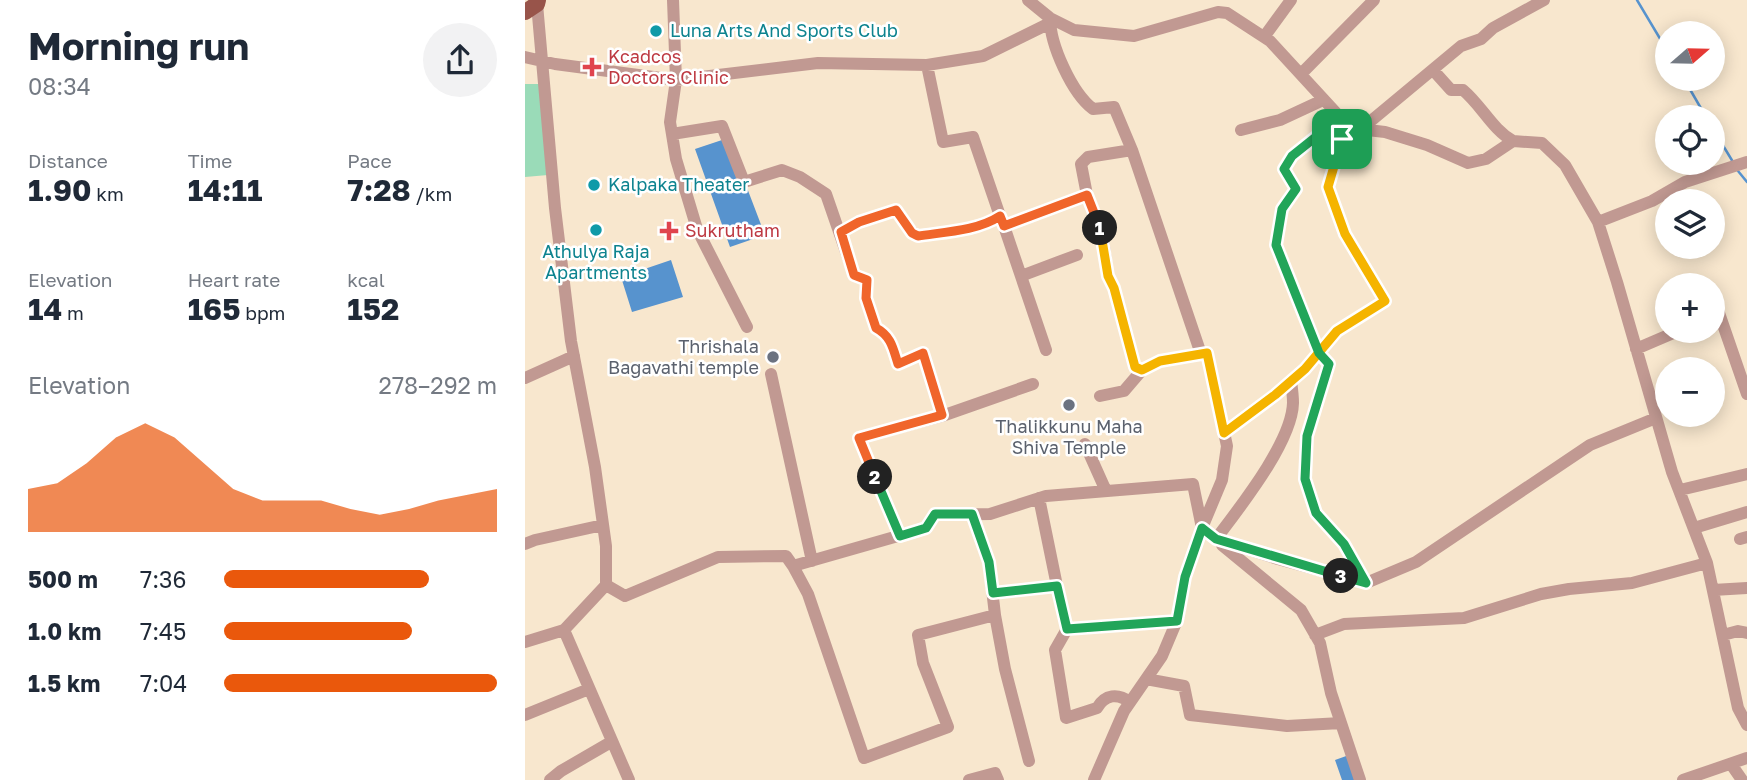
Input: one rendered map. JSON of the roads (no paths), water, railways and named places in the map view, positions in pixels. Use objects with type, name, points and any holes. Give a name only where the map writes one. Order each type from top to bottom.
[{"type":"street","points":[[673,0],[675,80],[670,122],[676,159],[697,229],[747,327]]},
{"type":"street","points":[[1028,0],[1050,21],[1074,30],[1134,36],[1218,12],[1227,13],[1264,37],[1301,74],[1346,126],[1385,132],[1427,145],[1468,163],[1486,159],[1513,142]]},
{"type":"street","points":[[1264,37],[1291,0]]},
{"type":"street","points":[[1301,74],[1374,0]]},
{"type":"street","points":[[1360,130],[1461,46],[1481,39],[1493,28],[1544,0]]},
{"type":"street","points":[[525,642],[564,630],[606,584],[606,546],[595,467],[574,356],[533,5]]},
{"type":"street","points":[[525,57],[555,64],[675,80],[818,63],[927,65],[983,56],[1050,21]]},
{"type":"street","points":[[1050,21],[1064,71],[1082,100],[1093,109],[1114,107],[1132,150],[1201,354]]},
{"type":"street","points":[[927,65],[943,142],[973,137],[1047,350]]},
{"type":"street","points":[[1433,70],[1451,90],[1463,90],[1472,97],[1501,134],[1513,142],[1542,143],[1565,165],[1598,222],[1655,415]]},
{"type":"street","points":[[1241,130],[1280,120],[1323,100]]},
{"type":"street","points":[[672,134],[722,126],[729,138],[744,182],[782,170],[800,177],[826,194],[854,275],[867,280],[866,298],[876,328],[886,333],[898,364],[923,353],[942,415]]},
{"type":"street","points":[[1224,433],[1291,381],[1337,331],[1385,301],[1345,234],[1328,187],[1346,126]]},
{"type":"street","points":[[1342,139],[1317,136],[1292,156],[1284,169],[1296,189],[1282,209],[1276,245],[1319,353],[1329,364],[1307,436],[1305,479],[1316,513],[1344,544],[1366,583]]},
{"type":"street","points":[[1132,150],[1088,157],[1081,164],[1087,195],[1103,239],[1108,276],[1114,288],[1135,367],[1142,370]]},
{"type":"street","points":[[1598,222],[1652,201],[1685,182],[1747,162]]},
{"type":"street","points":[[841,232],[859,222],[896,210],[912,233],[918,236],[959,230],[1002,221],[1087,195]]},
{"type":"street","points":[[1021,276],[1077,256]]},
{"type":"street","points":[[1725,330],[1747,394]]},
{"type":"street","points":[[1636,349],[1655,341]]},
{"type":"street","points":[[1094,780],[1124,711],[1162,656],[1177,621],[1185,577],[1222,480],[1227,446],[1207,353],[1160,361],[1142,370],[1124,391],[1100,396]]},
{"type":"street","points":[[525,378],[574,356]]},
{"type":"street","points":[[771,374],[812,561]]},
{"type":"street","points":[[1216,539],[1282,441],[1293,405],[1291,381]]},
{"type":"street","points":[[900,536],[859,438],[942,415],[1033,384]]},
{"type":"street","points":[[1216,539],[1366,583],[1416,562],[1590,445],[1655,418]]},
{"type":"street","points":[[1659,427],[1672,472],[1707,563],[1738,708],[1747,725]]},
{"type":"street","points":[[1085,444],[1106,491]]},
{"type":"street","points":[[1680,490],[1747,474]]},
{"type":"street","points":[[793,566],[926,528],[935,514],[990,514],[1039,498],[1193,484],[1202,528],[1301,610],[1320,643],[1331,693],[1360,780]]},
{"type":"street","points":[[1039,498],[1067,629],[1055,650],[1066,718],[1097,708],[1101,700],[1110,696],[1122,696],[1130,702]]},
{"type":"street","points":[[1694,528],[1747,512]]},
{"type":"street","points":[[972,514],[989,562],[1005,669],[1029,761]]},
{"type":"street","points":[[525,544],[603,525]]},
{"type":"street","points":[[606,584],[625,596],[718,557],[786,555],[808,594],[864,758],[948,727],[923,663],[918,635],[995,615]]},
{"type":"street","points":[[1315,635],[1344,624],[1464,618],[1541,594],[1632,583],[1707,563]]},
{"type":"street","points":[[993,593],[1057,586]]},
{"type":"street","points":[[1713,590],[1747,588]]},
{"type":"street","points":[[1067,629],[1177,621]]},
{"type":"street","points":[[564,630],[629,780]]},
{"type":"street","points":[[1723,635],[1738,631],[1747,633]]},
{"type":"street","points":[[1146,679],[1184,686],[1190,715],[1287,726],[1341,723]]},
{"type":"street","points":[[525,715],[589,690]]},
{"type":"street","points":[[550,780],[611,742]]},
{"type":"street","points":[[1683,780],[1747,758]]},
{"type":"street","points":[[1731,764],[1742,780]]},
{"type":"street","points":[[969,780],[995,773],[998,780]]},
{"type":"water","points":[[728,138],[765,235],[730,247],[695,149]]},
{"type":"water","points":[[671,260],[683,297],[632,312],[621,277]]},
{"type":"water","points":[[1349,755],[1357,780],[1342,780],[1335,760]]},
{"type":"waterway","points":[[1637,0],[1655,30]]},
{"type":"waterway","points":[[1691,91],[1699,105]]},
{"type":"waterway","points":[[1725,149],[1733,162]]},
{"type":"waterway","points":[[1738,171],[1747,182]]},
{"type":"place","name":"Luna Arts And Sports Club","points":[[656,31]]},
{"type":"place","name":"Kcadcos Doctors Clinic","points":[[592,67]]},
{"type":"place","name":"Kalpaka Theater","points":[[594,185]]},
{"type":"place","name":"Athulya Raja Apartments","points":[[596,230]]},
{"type":"place","name":"Sukrutham","points":[[669,231]]},
{"type":"place","name":"Thrishala Bagavathi temple","points":[[773,357]]},
{"type":"place","name":"Thalikkunu Maha Shiva Temple","points":[[1069,405]]}]
